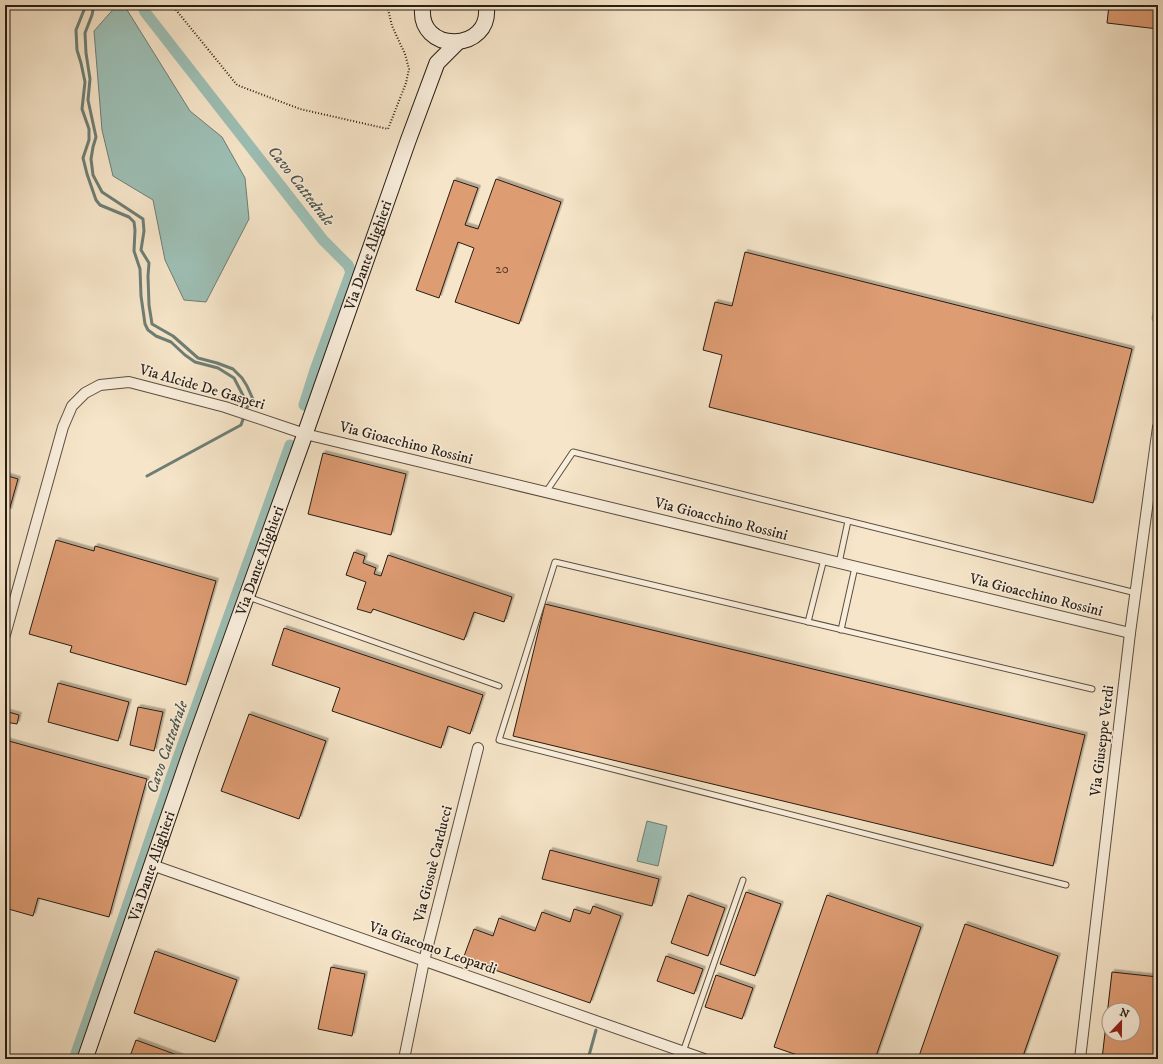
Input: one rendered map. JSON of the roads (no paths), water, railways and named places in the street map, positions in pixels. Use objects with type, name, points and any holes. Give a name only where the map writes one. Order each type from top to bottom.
[{"type":"main road","points":[[423,5],[422,11],[424,22],[429,31],[435,36],[448,42],[457,43],[470,39],[478,33],[483,25],[486,15],[486,5]]},
{"type":"main road","name":"Via Dante Alighieri","points":[[85,1059],[194,743],[436,63],[435,36]]},
{"type":"main road","name":"Via Dante Alighieri","points":[[436,63],[457,43]]},
{"type":"street","name":"Via Alcide De Gasperi","points":[[5,635],[63,427],[72,406],[85,393],[100,385],[129,382],[225,407],[305,434]]},
{"type":"street","name":"Via Giuseppe Verdi","points":[[1080,1059],[1130,633],[1158,427]]},
{"type":"street","name":"Via Gioacchino Rossini","points":[[305,434],[1130,633]]},
{"type":"street","name":"Via Giosuè Carducci","points":[[404,1059],[424,961],[478,748]]},
{"type":"street","name":"Via Giacomo Leopardi","points":[[152,865],[704,1059]]},
{"type":"lane","points":[[546,492],[573,452],[1136,593]]},
{"type":"lane","points":[[839,563],[848,522]]},
{"type":"lane","points":[[808,622],[824,559]]},
{"type":"lane","points":[[1066,885],[499,740],[555,562],[1092,690]]},
{"type":"lane","points":[[841,630],[855,567]]},
{"type":"lane","points":[[247,596],[499,686]]},
{"type":"lane","points":[[683,1052],[743,880]]},
{"type":"water","points":[[117,5],[124,5],[190,111],[222,137],[245,178],[249,219],[206,302],[184,300],[165,260],[153,200],[113,176],[102,130],[94,31]]},
{"type":"water","points":[[647,821],[667,826],[658,866],[637,861]]},
{"type":"waterway","points":[[86,5],[76,30],[77,50],[85,82],[82,109],[89,129],[89,140],[83,158],[96,200],[100,205],[129,217],[134,222],[134,251],[140,269],[141,296],[145,324],[148,330],[156,336],[171,342],[195,362],[218,368],[234,378],[248,405],[241,425],[147,476]]},
{"type":"waterway","points":[[94,5],[85,33],[90,79],[88,100],[96,137],[91,159],[93,175],[102,192],[143,219],[144,231],[141,250],[149,263],[149,305],[152,324],[173,336],[198,358],[233,369],[242,378],[247,386],[256,406]]},
{"type":"waterway","name":"Cavo Cattedrale","points":[[142,5],[145,12],[323,240],[348,265],[351,272],[315,370],[304,405]]},
{"type":"waterway","points":[[1157,318],[1158,314]]},
{"type":"waterway","name":"Cavo Cattedrale","points":[[74,1059],[174,769],[290,445]]},
{"type":"waterway","points":[[588,1059],[596,1030]]}]
